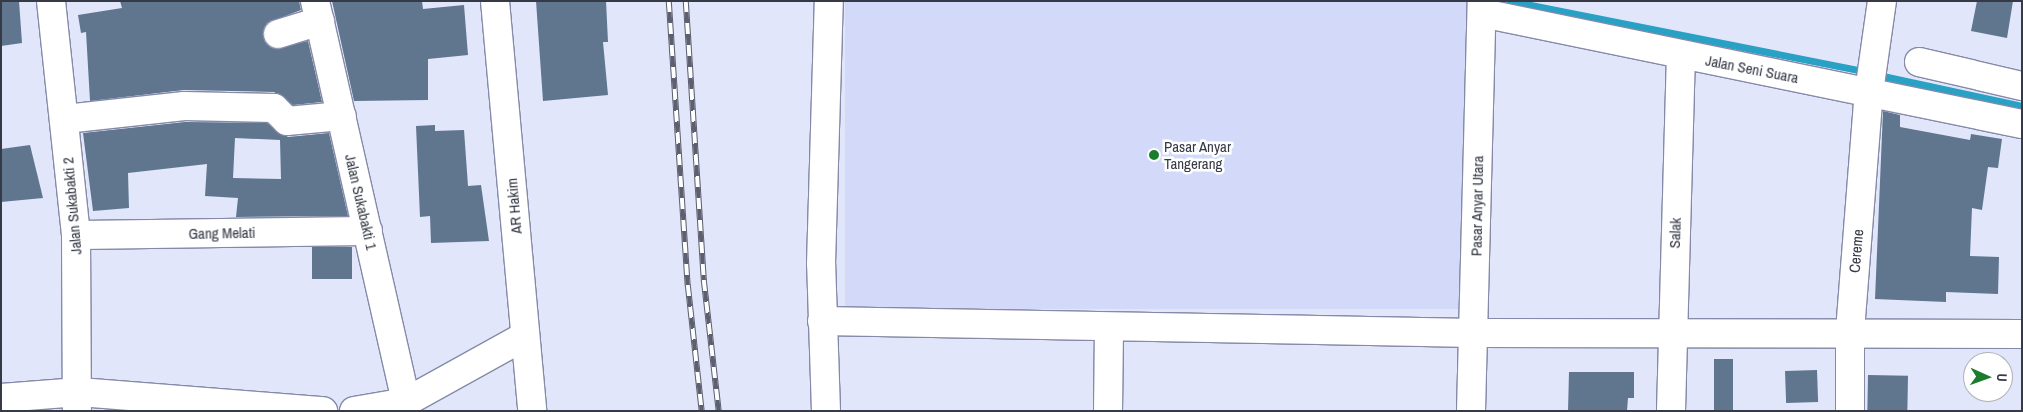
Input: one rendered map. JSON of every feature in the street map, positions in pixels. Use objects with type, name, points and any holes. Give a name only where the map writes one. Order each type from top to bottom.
[{"type":"street","name":"Jalan Sukabakti 2","points":[[51,1],[76,235],[78,401]]},
{"type":"street","name":"AR Hakim","points":[[495,1],[532,411]]},
{"type":"street","points":[[826,411],[822,321],[829,1]]},
{"type":"street","name":"Cereme","points":[[1850,411],[1850,331],[1871,80],[1882,1]]},
{"type":"street","name":"Jalan Seni Suara","points":[[1482,7],[1681,55],[1871,80],[2022,124]]},
{"type":"street","name":"Pasar Anyar Utara","points":[[1471,411],[1482,7]]},
{"type":"street","points":[[278,34],[318,11]]},
{"type":"street","name":"Jalan Sukabakti 1","points":[[318,11],[406,402]]},
{"type":"street","name":"Salak","points":[[1671,411],[1681,55]]},
{"type":"street","points":[[1919,62],[2022,86]]},
{"type":"street","points":[[65,119],[184,106],[274,108],[287,121],[342,116]]},
{"type":"street","name":"Gang Melati","points":[[76,235],[368,231]]},
{"type":"street","points":[[822,321],[878,319],[1109,328],[1474,333],[1850,331],[2022,334]]},
{"type":"street","points":[[1108,411],[1109,328]]},
{"type":"street","points":[[354,411],[406,402],[525,336]]},
{"type":"street","points":[[1,398],[324,411]]},
{"type":"shaded area","name":"Pasar Anyar Tangerang","points":[[845,1],[1471,1],[1471,309],[845,309]]},
{"type":"building","points":[[1,1],[19,1],[22,43],[1,46]]},
{"type":"building","points":[[120,1],[299,1],[301,10],[267,23],[263,38],[275,49],[308,41],[322,102],[293,105],[274,92],[184,90],[90,101],[86,32],[81,33],[78,15],[122,8]]},
{"type":"building","points":[[332,1],[422,1],[423,9],[464,5],[468,55],[428,59],[428,100],[354,101]]},
{"type":"building","points":[[536,1],[606,1],[608,42],[603,42],[608,95],[543,101]]},
{"type":"building","points":[[1977,1],[2013,1],[2007,38],[1971,31]]},
{"type":"building","points":[[1883,111],[1900,115],[1900,127],[1970,140],[1971,134],[2002,139],[1998,168],[1988,167],[1982,210],[1972,208],[1970,256],[1999,257],[1998,294],[1946,292],[1946,302],[1875,299]]},
{"type":"building","points":[[185,122],[267,123],[288,137],[329,133],[348,216],[236,217],[238,198],[205,196],[207,164],[128,173],[129,208],[93,211],[83,133]],"holes":[[[235,138],[280,140],[281,179],[233,178]]]},
{"type":"building","points":[[435,125],[435,131],[464,130],[468,186],[481,185],[489,241],[431,243],[430,216],[420,217],[416,126]]},
{"type":"building","points":[[30,145],[43,198],[1,202],[1,149]]},
{"type":"building","points":[[312,247],[352,247],[352,279],[312,279]]},
{"type":"building","points":[[1714,359],[1733,359],[1733,411],[1714,411]]},
{"type":"building","points":[[1817,370],[1818,402],[1786,403],[1785,371]]},
{"type":"building","points":[[1569,372],[1634,372],[1634,398],[1628,398],[1627,411],[1568,411]]},
{"type":"building","points":[[1868,375],[1908,376],[1907,411],[1867,411]]},
{"type":"waterway","points":[[1510,1],[1865,71]]},
{"type":"waterway","points":[[1878,75],[2022,106]]},
{"type":"railway","points":[[669,1],[688,285],[702,411]]},
{"type":"railway","points":[[686,1],[704,280],[719,411]]},
{"type":"place","name":"Pasar Anyar Tangerang","points":[[1154,155]]}]
